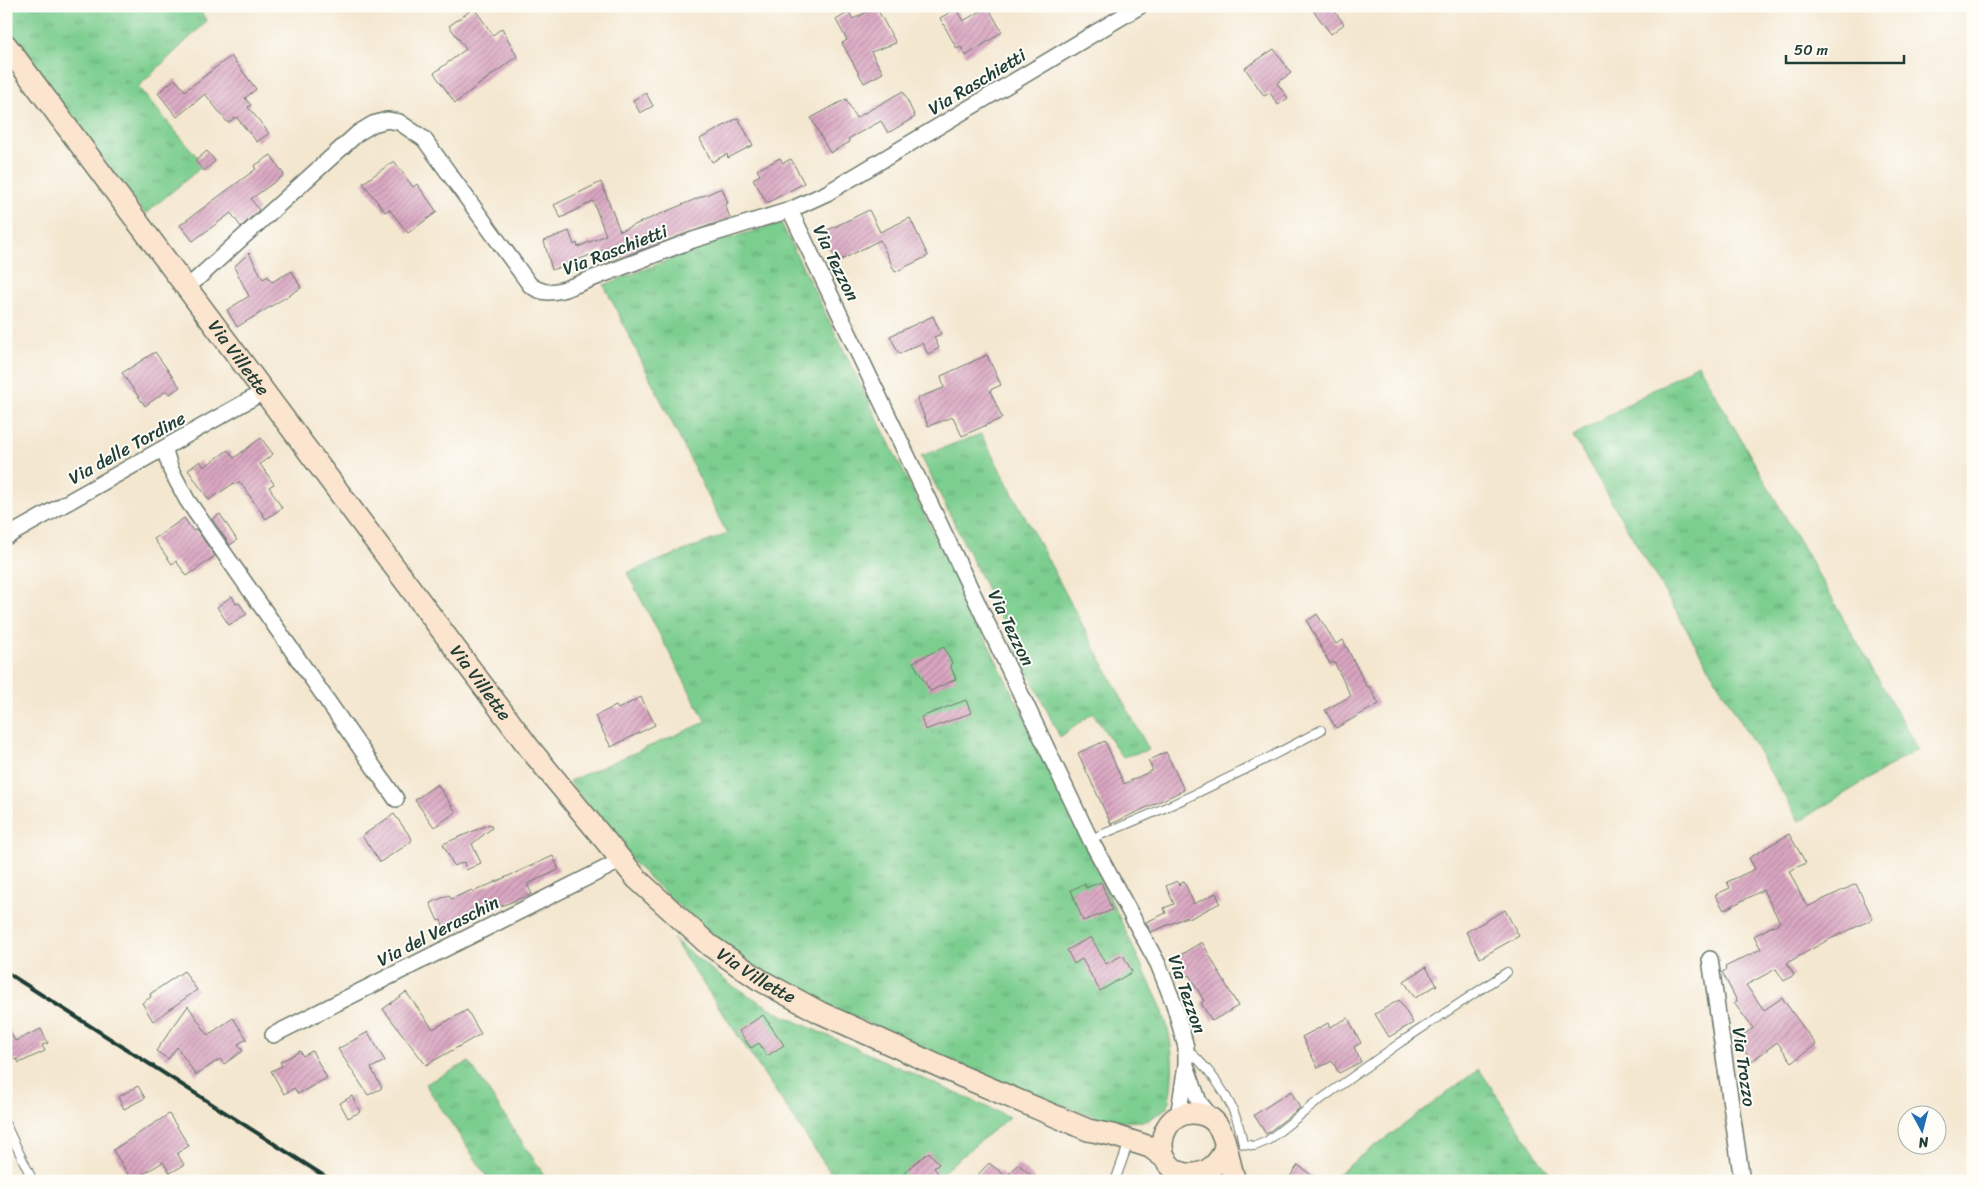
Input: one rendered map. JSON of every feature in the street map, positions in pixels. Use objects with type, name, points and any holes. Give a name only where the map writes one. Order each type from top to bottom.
[{"type":"street","name":"Via Raschietti","points":[[188,287],[358,133],[374,124],[387,120],[399,122],[424,139],[530,285],[540,292],[550,293],[565,290],[693,240],[790,210],[828,193],[1140,6]]},
{"type":"street","name":"Via Villette","points":[[6,45],[266,391],[530,749],[620,861],[709,945],[760,980],[822,1013],[961,1076],[1088,1130],[1150,1147],[1198,1173]]},
{"type":"street","name":"Via Tezzon","points":[[790,210],[1090,839],[1158,964],[1174,1004],[1186,1047],[1186,1065],[1173,1121]]},
{"type":"street","name":"Via delle Tordine","points":[[6,537],[266,391]]},
{"type":"street","points":[[164,448],[171,470],[187,500],[396,799]]},
{"type":"street","name":"Via del Veraschin","points":[[273,1034],[620,861]]},
{"type":"street","name":"Via Trozzo","points":[[1710,959],[1742,1181]]},
{"type":"street","name":"Via Tezzon","points":[[1186,1065],[1199,1102],[1213,1119]]},
{"type":"street","name":"Via Villette","points":[[1121,1138],[1196,1113],[1213,1119]]},
{"type":"street","points":[[1213,1119],[1220,1127],[1235,1181]]},
{"type":"street","points":[[1173,1121],[1162,1142],[1198,1173],[1218,1163],[1225,1146]]},
{"type":"lane","points":[[1090,839],[1149,816],[1221,784],[1321,730]]},
{"type":"lane","points":[[1186,1047],[1206,1065],[1219,1085],[1236,1117],[1243,1144],[1255,1146],[1267,1141],[1317,1102],[1401,1042],[1507,972]]},
{"type":"lane","points":[[6,1125],[33,1181]]},
{"type":"lane","points":[[1115,1181],[1121,1138]]},
{"type":"green space","points":[[6,6],[197,6],[207,21],[138,87],[204,165],[145,214],[6,30]]},
{"type":"green space","points":[[781,223],[1055,780],[1161,1007],[1171,1044],[1172,1081],[1168,1107],[1147,1121],[1111,1122],[1016,1089],[794,990],[746,961],[699,925],[626,856],[569,781],[706,722],[627,573],[727,534],[604,285],[713,243]]},
{"type":"green space","points":[[1698,364],[1918,749],[1799,821],[1573,436]]},
{"type":"green space","points":[[981,434],[1149,750],[1122,757],[1093,713],[1060,737],[921,456]]},
{"type":"green space","points":[[673,939],[731,985],[782,1015],[1009,1117],[932,1181],[836,1181]]},
{"type":"green space","points":[[469,1062],[548,1181],[490,1181],[425,1084]]},
{"type":"green space","points":[[1479,1069],[1554,1181],[1328,1181]]},
{"type":"building","points":[[1310,6],[1331,6],[1344,24],[1331,34]]},
{"type":"building","points":[[876,7],[896,43],[871,52],[883,73],[864,83],[842,43],[847,40],[836,20],[849,12],[853,19]]},
{"type":"building","points":[[988,7],[1002,32],[966,56],[961,47],[957,49],[940,18],[956,9],[963,21]]},
{"type":"building","points":[[474,8],[493,35],[502,28],[517,56],[455,103],[434,73],[466,49],[449,26]]},
{"type":"building","points":[[1274,49],[1291,73],[1277,83],[1288,98],[1278,105],[1270,93],[1264,96],[1245,68]]},
{"type":"building","points":[[231,56],[256,89],[245,98],[251,105],[248,107],[269,133],[257,142],[236,117],[228,123],[205,94],[177,117],[158,93],[175,79],[185,91]]},
{"type":"building","points":[[903,91],[915,117],[888,133],[881,121],[848,139],[850,142],[830,153],[811,118],[846,99],[856,118]]},
{"type":"building","points":[[646,93],[653,106],[640,113],[633,100]]},
{"type":"building","points":[[738,118],[753,145],[728,158],[727,154],[712,162],[700,139]]},
{"type":"building","points":[[207,151],[215,161],[204,171],[195,161]]},
{"type":"building","points":[[271,155],[284,175],[251,199],[259,210],[241,227],[231,213],[193,241],[180,225],[256,169],[254,166]]},
{"type":"building","points":[[780,158],[783,163],[791,159],[804,183],[767,203],[753,179],[760,175],[757,170]]},
{"type":"building","points":[[394,161],[413,187],[417,184],[437,212],[408,233],[389,209],[385,212],[363,183]]},
{"type":"building","points":[[601,182],[620,231],[722,188],[728,203],[725,204],[730,218],[608,262],[603,250],[552,270],[544,241],[569,231],[574,245],[577,243],[578,247],[606,235],[593,201],[561,218],[554,205]]},
{"type":"building","points":[[869,210],[880,232],[910,218],[928,256],[895,272],[880,240],[837,262],[822,233]]},
{"type":"building","points":[[249,253],[263,279],[268,276],[272,282],[292,271],[301,288],[237,327],[227,310],[249,296],[234,267]]},
{"type":"building","points":[[933,316],[941,334],[934,337],[939,348],[928,354],[922,343],[899,354],[890,336]]},
{"type":"building","points":[[155,352],[180,387],[170,394],[166,391],[145,406],[122,373]]},
{"type":"building","points":[[987,355],[1001,385],[990,390],[1002,418],[962,436],[953,417],[928,426],[917,398],[944,388],[941,376]]},
{"type":"building","points":[[261,438],[273,454],[260,464],[274,484],[269,487],[282,508],[266,519],[240,482],[235,485],[234,483],[209,500],[188,470],[200,461],[204,467],[228,450],[234,458]]},
{"type":"building","points":[[220,514],[237,540],[230,545],[212,519]]},
{"type":"building","points":[[184,518],[193,531],[196,529],[215,556],[187,576],[176,561],[172,564],[154,539]]},
{"type":"building","points":[[232,596],[236,604],[239,603],[247,614],[229,625],[217,607]]},
{"type":"building","points":[[1317,614],[1336,644],[1343,640],[1367,687],[1369,686],[1379,704],[1336,728],[1325,710],[1351,696],[1334,662],[1330,664],[1307,621]]},
{"type":"building","points":[[944,647],[952,663],[950,665],[956,679],[930,691],[913,662]]},
{"type":"building","points":[[641,697],[655,725],[611,747],[595,716],[616,706],[618,709]]},
{"type":"building","points":[[966,700],[971,713],[925,730],[921,717]]},
{"type":"building","points":[[1105,741],[1124,784],[1153,770],[1148,761],[1166,752],[1184,790],[1111,824],[1078,753]]},
{"type":"building","points":[[437,784],[456,812],[434,827],[415,800]]},
{"type":"building","points":[[394,814],[412,839],[410,843],[380,862],[362,836]]},
{"type":"building","points":[[490,824],[492,828],[472,844],[481,863],[466,870],[464,862],[454,866],[443,844]]},
{"type":"building","points":[[1789,834],[1806,863],[1789,871],[1807,907],[1856,884],[1873,919],[1828,940],[1787,963],[1794,975],[1784,981],[1776,969],[1746,985],[1764,1010],[1782,998],[1816,1045],[1792,1062],[1777,1042],[1752,1061],[1736,1040],[1753,1028],[1734,1003],[1737,1001],[1722,972],[1726,970],[1725,967],[1761,949],[1754,936],[1780,922],[1763,890],[1724,910],[1715,895],[1730,888],[1727,882],[1755,869],[1749,858]]},
{"type":"building","points":[[553,856],[559,870],[527,884],[532,894],[444,928],[441,920],[438,921],[430,903],[449,895],[451,899],[472,890],[473,892]]},
{"type":"building","points":[[1177,881],[1179,885],[1184,881],[1194,904],[1216,893],[1220,903],[1189,919],[1187,917],[1151,932],[1146,922],[1166,913],[1164,908],[1174,904],[1166,886]]},
{"type":"building","points":[[1101,882],[1112,910],[1083,921],[1071,890],[1085,884],[1086,888]]},
{"type":"building","points":[[1505,910],[1519,936],[1480,958],[1466,932]]},
{"type":"building","points":[[1091,937],[1106,964],[1123,955],[1132,972],[1100,991],[1082,959],[1074,964],[1067,950]]},
{"type":"building","points":[[1202,942],[1238,1006],[1212,1021],[1201,1003],[1204,1001],[1189,975],[1186,977],[1175,958]]},
{"type":"building","points":[[1426,967],[1437,985],[1415,998],[1404,981]]},
{"type":"building","points":[[184,971],[197,990],[153,1021],[142,1003],[151,997],[150,994]]},
{"type":"building","points":[[406,992],[433,1029],[467,1010],[481,1034],[426,1065],[383,1009]]},
{"type":"building","points":[[1399,1000],[1413,1023],[1389,1037],[1375,1014]]},
{"type":"building","points":[[188,1006],[208,1035],[233,1018],[247,1039],[238,1044],[243,1051],[224,1064],[220,1059],[196,1075],[177,1047],[168,1059],[156,1051]]},
{"type":"building","points":[[763,1015],[784,1045],[767,1056],[759,1043],[751,1048],[739,1031]]},
{"type":"building","points":[[1348,1018],[1361,1043],[1354,1047],[1361,1062],[1339,1073],[1332,1061],[1318,1068],[1302,1037],[1328,1023],[1330,1027]]},
{"type":"building","points":[[6,1023],[15,1041],[41,1029],[48,1043],[42,1045],[45,1051],[19,1063],[17,1059],[6,1063]]},
{"type":"building","points":[[368,1032],[385,1061],[371,1068],[382,1088],[368,1095],[338,1049]]},
{"type":"building","points":[[300,1051],[303,1056],[312,1051],[327,1078],[298,1094],[294,1088],[284,1094],[271,1071],[282,1066],[280,1062]]},
{"type":"building","points":[[138,1086],[145,1098],[124,1109],[118,1097]]},
{"type":"building","points":[[1291,1091],[1300,1108],[1266,1134],[1254,1115]]},
{"type":"building","points":[[352,1096],[360,1112],[348,1118],[340,1103]]},
{"type":"building","points":[[169,1114],[189,1146],[177,1153],[184,1165],[170,1173],[163,1162],[132,1181],[113,1150]]},
{"type":"building","points":[[929,1152],[939,1164],[934,1168],[944,1181],[911,1181],[904,1172]]},
{"type":"building","points":[[989,1163],[1007,1177],[1018,1164],[1038,1181],[972,1181]]},
{"type":"building","points":[[1298,1165],[1319,1181],[1287,1181]]},
{"type":"railway","points":[[6,972],[332,1181]]}]
